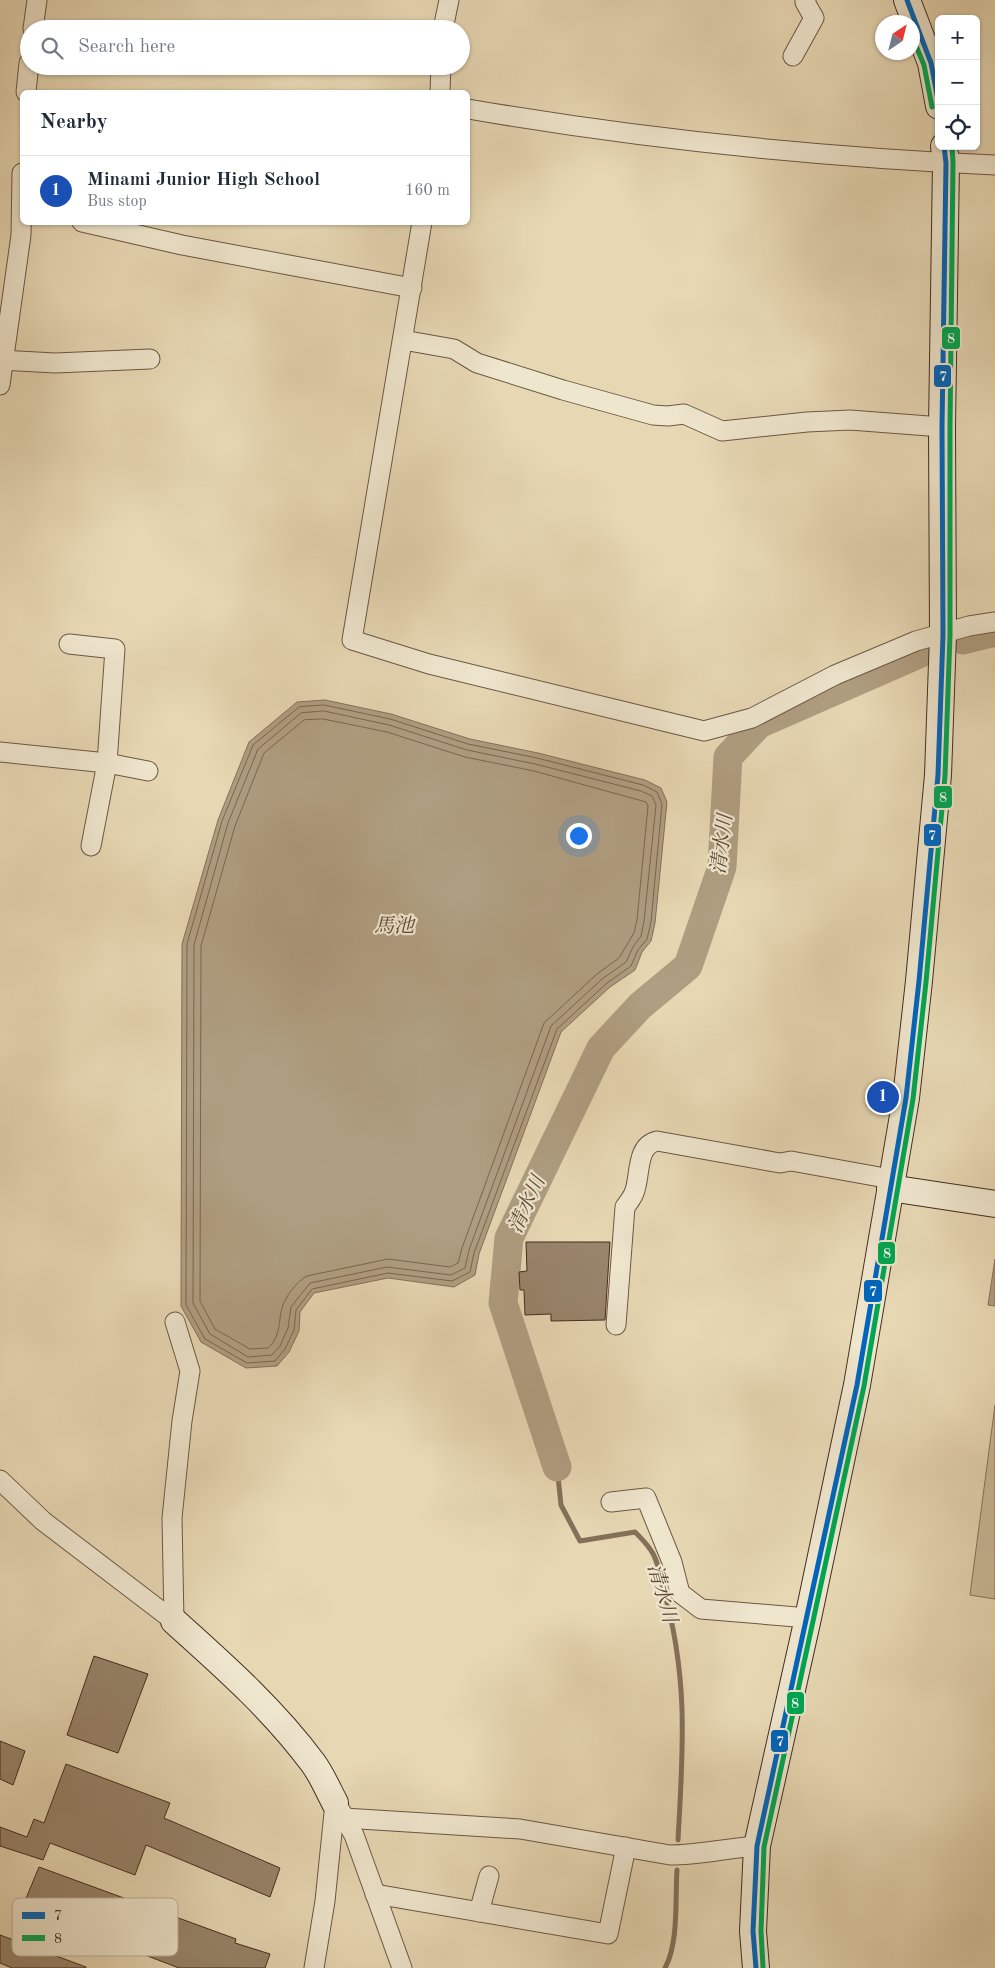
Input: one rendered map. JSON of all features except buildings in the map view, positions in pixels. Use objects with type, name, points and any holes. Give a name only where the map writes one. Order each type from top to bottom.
[{"type":"street","points":[[34,20],[37,0]]},
{"type":"street","points":[[445,20],[449,0]]},
{"type":"street","points":[[793,56],[814,18],[805,2],[806,0]]},
{"type":"street","points":[[907,0],[931,63],[939,105]]},
{"type":"street","points":[[26,90],[28,75]]},
{"type":"street","points":[[440,90],[441,75]]},
{"type":"street","points":[[470,109],[581,128],[697,142],[809,153],[945,155],[995,166]]},
{"type":"street","points":[[756,1968],[752,1931],[758,1846],[857,1384],[906,1098],[921,961],[938,775],[943,635],[942,427],[945,155]]},
{"type":"street","points":[[0,385],[21,225]]},
{"type":"street","points":[[95,225],[182,245],[412,288]]},
{"type":"street","points":[[422,225],[352,640],[429,664],[704,732],[752,718],[835,675],[916,641],[943,635],[969,626],[995,622]]},
{"type":"street","points":[[402,340],[454,350],[485,365],[563,390],[652,415],[684,414],[722,431],[807,422],[850,420],[942,427]]},
{"type":"street","points":[[2,360],[55,362],[150,359]]},
{"type":"street","points":[[69,644],[115,649],[107,763],[91,846]]},
{"type":"street","points":[[0,752],[107,763],[148,771]]},
{"type":"street","points":[[616,1325],[625,1207],[634,1193],[643,1151],[650,1143],[657,1141],[780,1163],[791,1161],[891,1184],[995,1204]]},
{"type":"street","points":[[174,1621],[172,1518],[182,1421],[190,1372],[175,1322]]},
{"type":"street","points":[[0,1480],[43,1520],[174,1621],[233,1674],[282,1723],[314,1764],[354,1835],[402,1968]]},
{"type":"street","points":[[611,1502],[646,1498],[672,1562],[680,1593],[701,1609],[808,1618]]},
{"type":"street","points":[[340,1810],[520,1829],[670,1855],[694,1855],[721,1849],[758,1846]]},
{"type":"street","points":[[314,1968],[340,1810]]},
{"type":"street","points":[[375,1894],[608,1934],[626,1847]]},
{"type":"street","points":[[479,1912],[489,1876]]},
{"type":"shaded area","points":[[995,1405],[995,1599],[970,1595]]},
{"type":"water","name":"馬池","points":[[325,700],[391,714],[470,739],[538,753],[645,780],[661,788],[667,802],[655,923],[651,941],[642,952],[635,970],[610,987],[561,1032],[479,1254],[475,1275],[454,1287],[388,1278],[314,1293],[300,1312],[299,1331],[289,1352],[277,1366],[246,1368],[201,1342],[181,1306],[182,944],[218,820],[249,742],[297,702]]},
{"type":"water","points":[[995,1259],[995,1306],[988,1305]]},
{"type":"waterway","name":"清水川","points":[[963,640],[995,632]]},
{"type":"waterway","name":"清水川","points":[[557,1467],[503,1303],[509,1238],[601,1048],[640,1006],[688,966],[722,867],[728,757],[759,724],[921,653]]},
{"type":"waterway","name":"清水川","points":[[557,1467],[561,1505],[580,1541],[635,1532],[653,1553],[657,1563],[677,1652],[680,1683],[682,1744],[678,1840]]},
{"type":"waterway","name":"清水川","points":[[665,1968],[672,1946],[676,1920],[677,1870]]},
{"type":"transit line","name":"7","points":[[907,0],[931,63],[935,84]]},
{"type":"transit line","name":"8","points":[[920,55],[924,65],[932,107]]},
{"type":"transit line","name":"7","points":[[756,1968],[753,1931],[757,1846],[857,1385],[906,1098],[919,981],[938,775],[943,635],[942,427],[946,163],[944,150]]},
{"type":"transit line","name":"8","points":[[763,1967],[761,1931],[764,1847],[864,1386],[913,1099],[926,982],[945,776],[950,635],[952,150]]},
{"type":"place","name":"Minami Junior High School","points":[[883,1097]]}]
